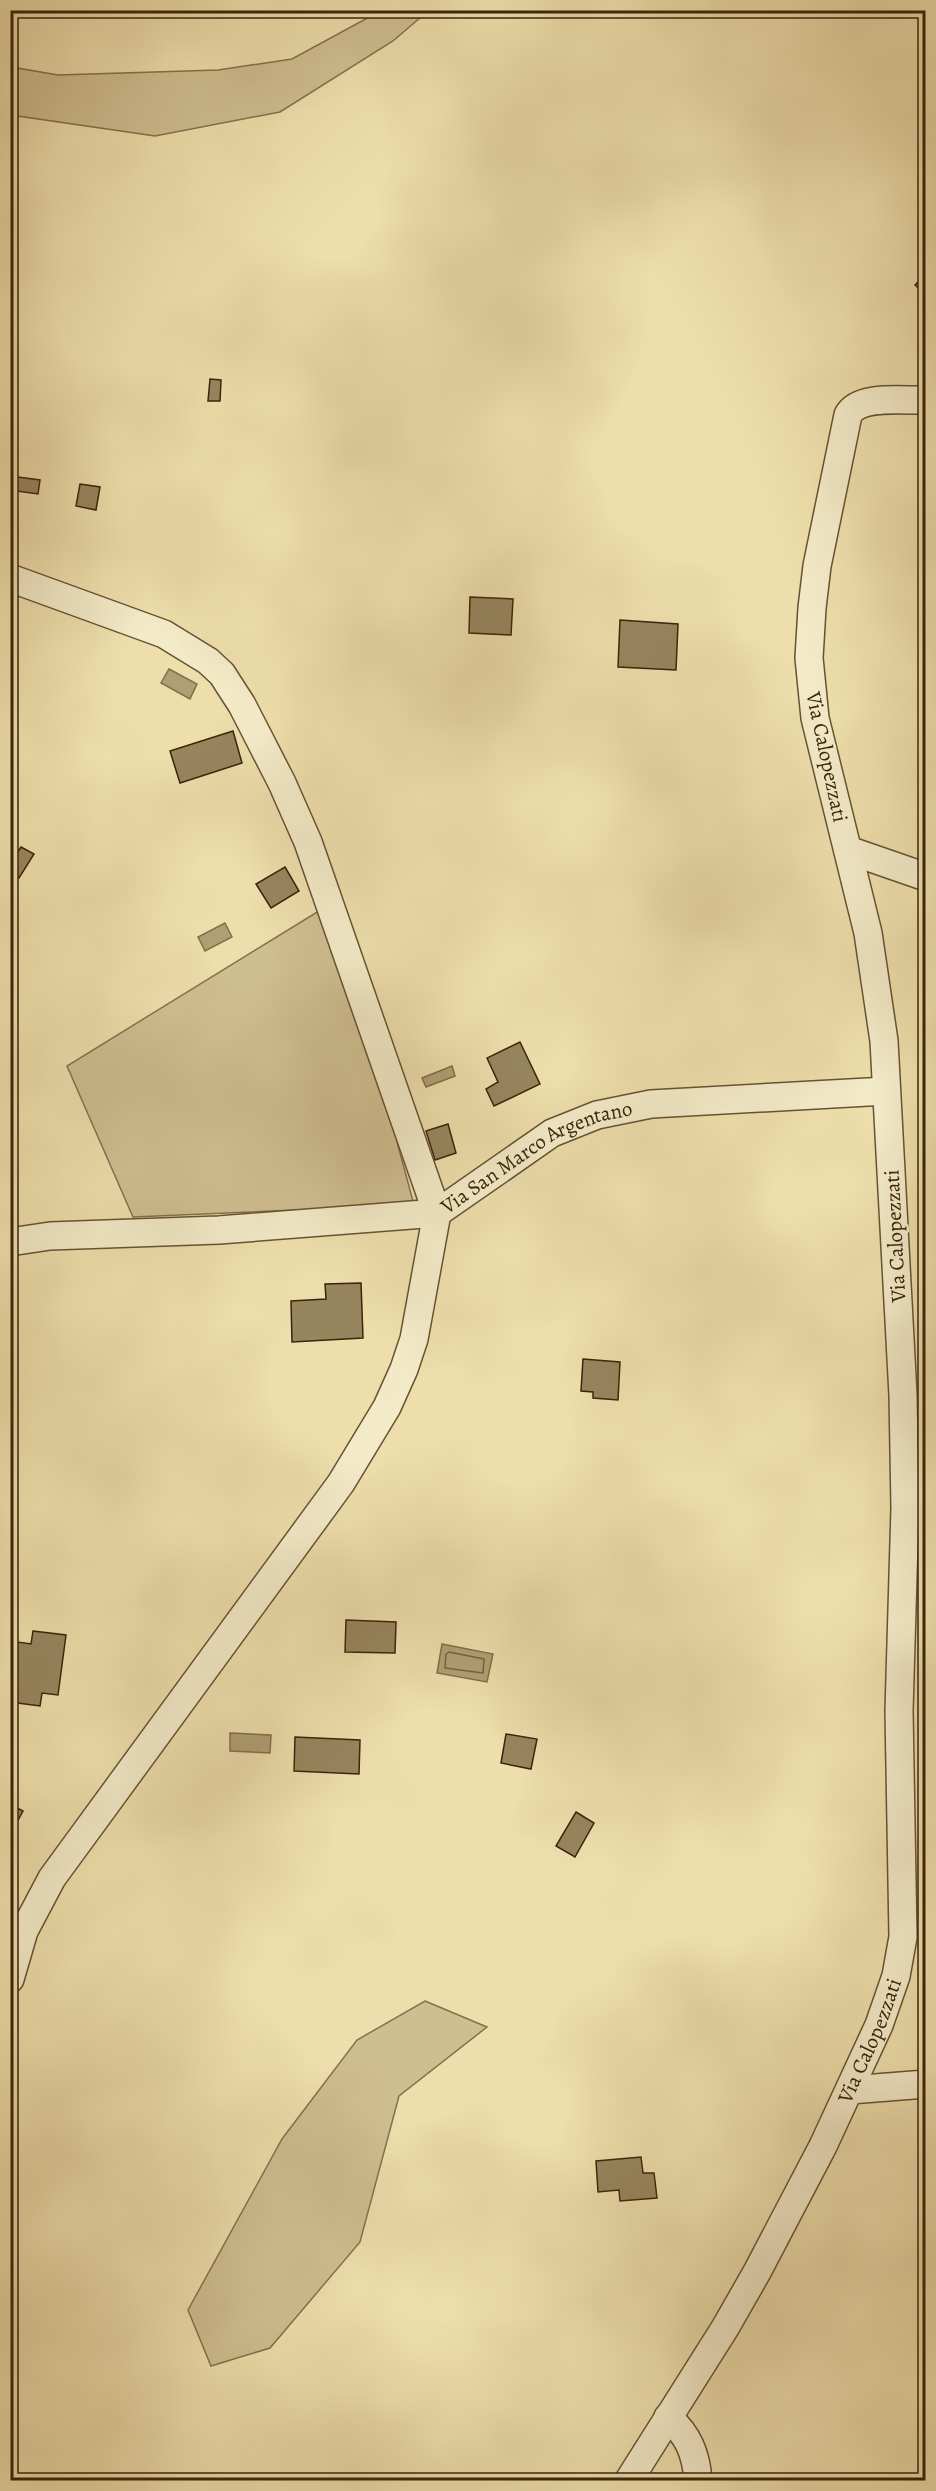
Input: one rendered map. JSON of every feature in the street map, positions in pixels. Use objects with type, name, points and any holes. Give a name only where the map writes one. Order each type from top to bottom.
[{"type":"street","name":"Via Calopezzati","points":[[629,2481],[725,2328],[757,2272],[850,2090],[890,1996],[899,1963],[903,1923],[899,1719],[904,1508],[903,1395],[882,1020],[875,969],[848,850],[825,764],[812,697],[809,641],[817,566],[846,420],[850,411],[865,402],[926,400]]},
{"type":"street","points":[[10,578],[79,601],[174,638],[208,661],[230,686],[282,783],[309,842],[437,1213],[414,1339],[387,1407],[356,1460],[305,1535],[61,1863],[29,1920],[18,1947],[10,1979]]},
{"type":"street","points":[[848,850],[926,877]]},
{"type":"street","name":"Via San Marco Argentano","points":[[10,1242],[50,1236],[219,1230],[437,1213],[552,1133],[597,1115],[651,1104],[886,1091]]},
{"type":"street","points":[[850,2090],[926,2084]]},
{"type":"street","points":[[668,2417],[689,2441],[696,2461],[698,2481]]},
{"type":"shaded area","points":[[382,10],[428,11],[393,41],[280,112],[155,136],[11,115],[11,67],[58,75],[218,70],[292,59]]},
{"type":"shaded area","points":[[327,906],[383,1090],[414,1205],[133,1217],[67,1066]]},
{"type":"shaded area","points":[[425,2001],[487,2027],[399,2096],[360,2242],[270,2348],[211,2366],[188,2310],[282,2139],[357,2040]]},
{"type":"water","points":[[169,669],[197,684],[190,699],[161,683]]},
{"type":"water","points":[[225,923],[232,937],[205,951],[198,937]]},
{"type":"water","points":[[452,1066],[455,1076],[426,1087],[422,1078]]},
{"type":"water","points":[[442,1644],[493,1654],[487,1682],[437,1673]]},
{"type":"water","points":[[230,1733],[271,1735],[270,1753],[230,1751]]},
{"type":"building","points":[[926,274],[926,295],[915,285]]},
{"type":"building","points":[[210,379],[221,380],[220,401],[208,401]]},
{"type":"building","points":[[10,476],[40,480],[38,494],[10,490]]},
{"type":"building","points":[[80,484],[100,487],[96,510],[76,506]]},
{"type":"building","points":[[470,597],[513,599],[511,635],[469,633]]},
{"type":"building","points":[[620,620],[678,624],[676,670],[618,667]]},
{"type":"building","points":[[233,731],[242,763],[180,783],[170,751]]},
{"type":"building","points":[[21,847],[34,854],[19,878],[10,873],[10,864]]},
{"type":"building","points":[[285,867],[299,891],[271,908],[256,884]]},
{"type":"building","points":[[520,1042],[540,1084],[494,1106],[486,1089],[498,1082],[487,1058]]},
{"type":"building","points":[[448,1124],[456,1153],[435,1160],[426,1131]]},
{"type":"building","points":[[361,1283],[363,1338],[292,1342],[291,1301],[326,1299],[325,1284]]},
{"type":"building","points":[[583,1359],[620,1362],[618,1400],[593,1398],[593,1392],[581,1391]]},
{"type":"building","points":[[346,1620],[396,1622],[395,1653],[345,1652]]},
{"type":"building","points":[[33,1631],[66,1635],[58,1695],[42,1693],[40,1706],[10,1702],[11,1641],[31,1644]]},
{"type":"building","points":[[506,1734],[537,1739],[531,1769],[501,1763]]},
{"type":"building","points":[[295,1737],[360,1740],[359,1774],[294,1771]]},
{"type":"building","points":[[10,1804],[23,1811],[10,1835]]},
{"type":"building","points":[[576,1812],[594,1823],[575,1857],[556,1846]]},
{"type":"building","points":[[641,2157],[643,2173],[654,2173],[657,2198],[620,2201],[619,2190],[598,2192],[596,2161]]}]
